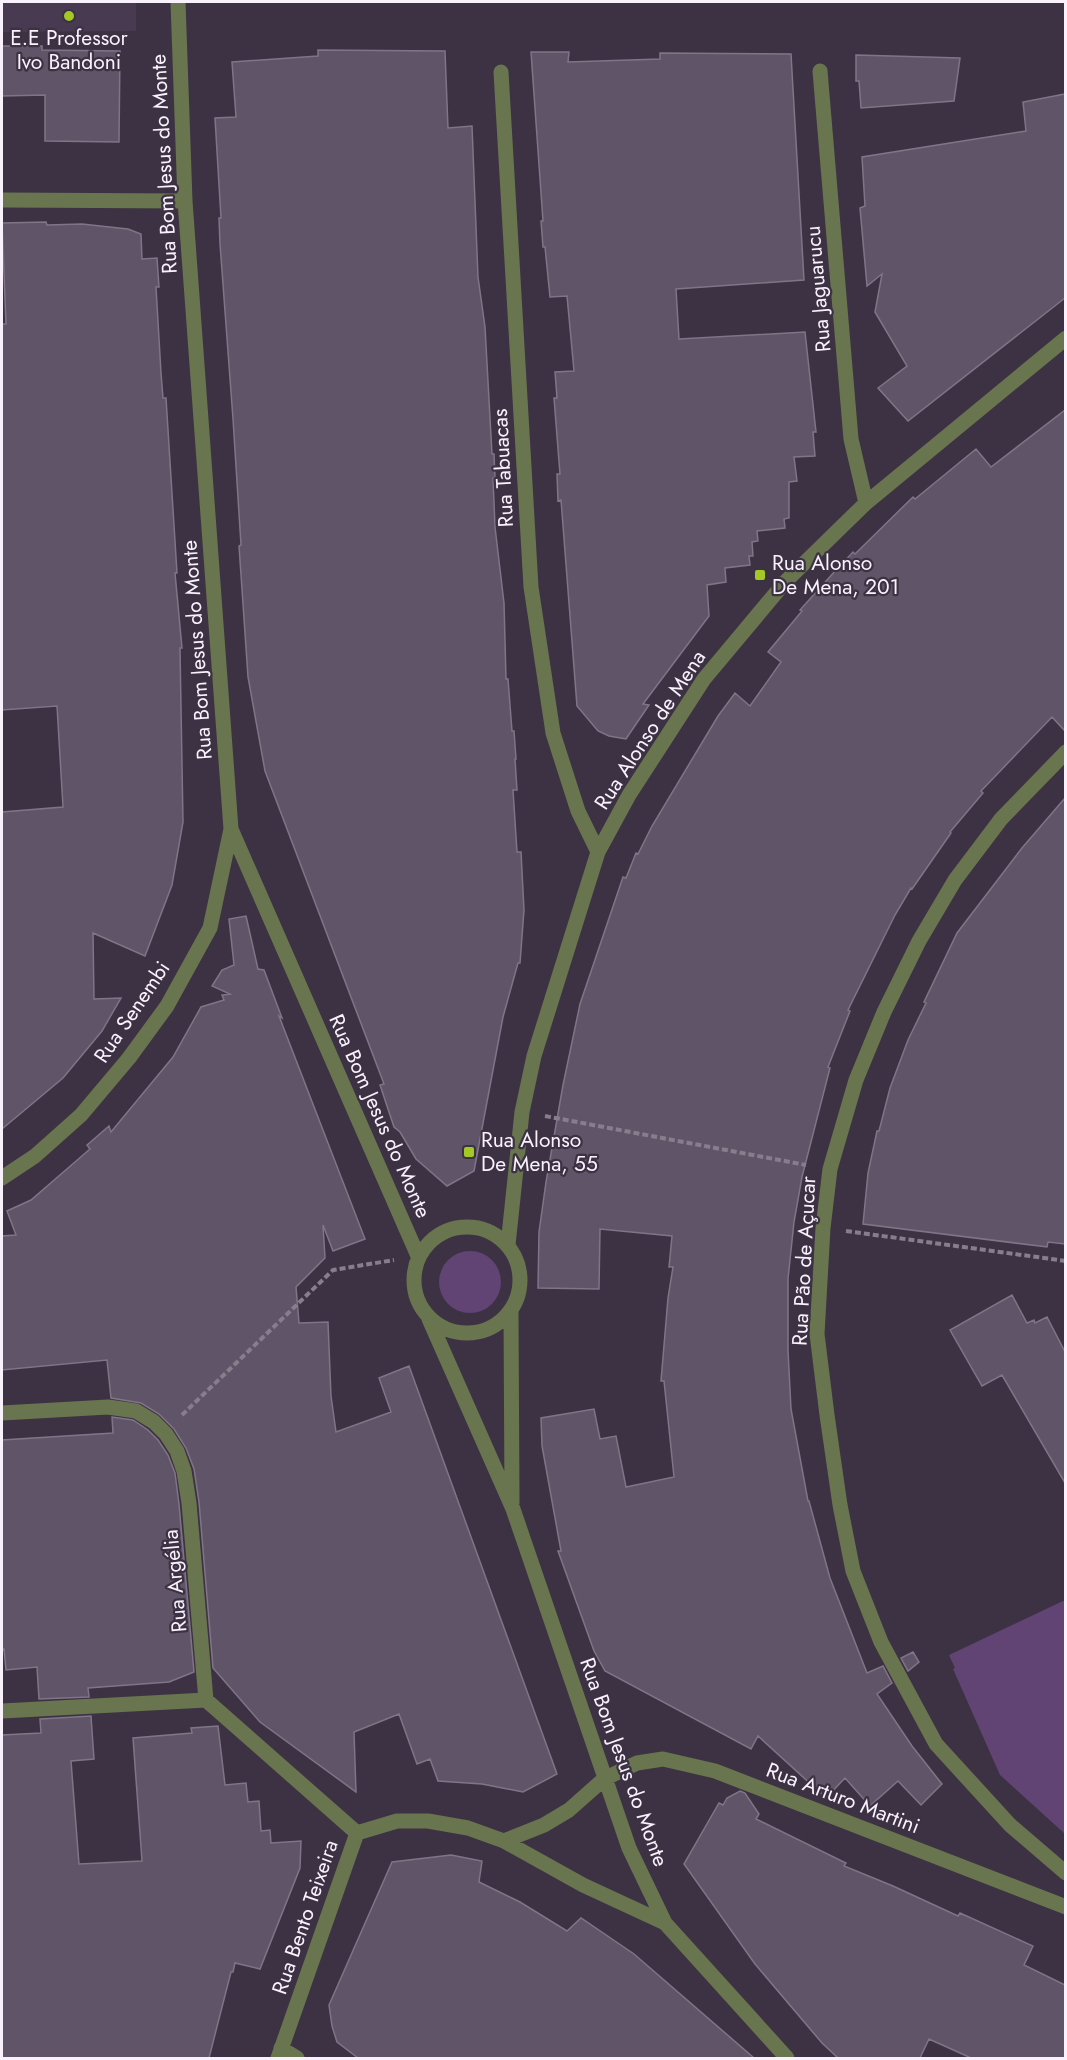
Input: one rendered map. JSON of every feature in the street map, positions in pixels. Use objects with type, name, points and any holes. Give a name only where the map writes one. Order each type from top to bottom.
[{"type":"street","name":"Rua Bom Jesus do Monte","points":[[178,2],[185,201],[231,828],[418,1256]]},
{"type":"street","name":"Rua Jaguarucu","points":[[820,71],[851,439],[866,503]]},
{"type":"street","name":"Rua Tabuacas","points":[[501,72],[531,588],[553,733],[578,811],[598,852]]},
{"type":"street","points":[[2,200],[185,201]]},
{"type":"street","name":"Rua Alonso de Mena","points":[[508,1245],[522,1112],[534,1056],[598,852],[629,795],[704,679],[786,581],[866,503],[1065,338]]},
{"type":"street","name":"Rua Pão de Açucar","points":[[1065,752],[1001,819],[954,880],[919,941],[884,1012],[856,1080],[830,1169],[823,1228],[818,1334],[840,1505],[853,1571],[881,1642],[936,1744],[1010,1825],[1065,1873]]},
{"type":"street","name":"Rua Senembi","points":[[2,1178],[35,1156],[81,1115],[129,1058],[167,1006],[210,928],[231,828]]},
{"type":"street","points":[[467,1226],[483,1228],[508,1245],[516,1257],[520,1276],[518,1294],[511,1311],[497,1324],[480,1332],[462,1333],[444,1329],[429,1318],[418,1304],[413,1286],[418,1256],[439,1234],[453,1228],[467,1226]]},
{"type":"street","name":"Rua Bom Jesus do Monte","points":[[511,1311],[513,1509]]},
{"type":"street","name":"Rua Bom Jesus do Monte","points":[[429,1318],[513,1509],[628,1848],[665,1923],[788,2058]]},
{"type":"street","name":"Rua Argélia","points":[[2,1413],[108,1407],[136,1411],[154,1422],[164,1432],[177,1451],[184,1471],[189,1503],[206,1700]]},
{"type":"street","points":[[2,1711],[206,1700],[357,1833]]},
{"type":"street","name":"Rua Arturo Martini","points":[[504,1841],[544,1825],[569,1810],[604,1779],[637,1763],[663,1759],[715,1771],[1065,1907]]},
{"type":"street","name":"Rua Bento Teixeira","points":[[279,2053],[357,1833],[397,1821],[428,1821],[468,1828],[504,1841],[583,1886],[665,1923]]},
{"type":"street","points":[[279,2053],[297,2058]]},
{"type":"path","points":[[522,1112],[830,1169]]},
{"type":"path","points":[[823,1228],[1065,1261]]},
{"type":"path","points":[[164,1432],[333,1270],[418,1256]]},
{"type":"shaded area","name":"E.E Professor Ivo Bandoni","points":[[2,2],[136,2],[136,31],[2,32]]},
{"type":"shaded area","points":[[464,1251],[476,1251],[492,1260],[499,1270],[501,1282],[499,1294],[492,1304],[476,1313],[464,1313],[453,1308],[444,1299],[439,1288],[439,1276],[444,1265],[453,1256]]},
{"type":"shaded area","points":[[1065,1600],[1065,1834],[1000,1775],[949,1655]]},
{"type":"building","points":[[2,46],[42,46],[42,50],[120,51],[119,142],[45,141],[45,95],[2,96]]},
{"type":"building","points":[[318,50],[445,51],[448,128],[472,126],[478,277],[485,327],[492,454],[494,454],[495,527],[504,603],[506,679],[508,679],[512,731],[514,731],[517,790],[513,790],[517,852],[521,852],[524,910],[520,963],[518,963],[503,1017],[474,1171],[447,1186],[416,1159],[400,1132],[394,1127],[380,1085],[384,1084],[265,771],[248,677],[220,244],[219,218],[221,218],[215,118],[236,117],[232,62],[318,56]]},
{"type":"building","points":[[531,52],[569,52],[568,62],[660,59],[660,53],[791,54],[804,280],[676,289],[679,339],[805,332],[816,432],[813,432],[815,456],[794,457],[797,481],[789,482],[789,518],[784,519],[785,528],[757,531],[758,541],[752,542],[753,556],[749,556],[750,565],[725,568],[726,582],[707,585],[709,616],[643,704],[649,705],[626,739],[598,731],[577,706],[561,500],[558,501],[557,474],[560,474],[554,398],[557,398],[555,372],[574,371],[567,296],[550,297],[545,247],[543,247]]},
{"type":"building","points":[[856,55],[960,58],[954,101],[861,108],[859,81],[856,81]]},
{"type":"building","points":[[1065,94],[1065,298],[908,421],[878,388],[907,366],[875,312],[882,274],[867,286],[860,208],[865,206],[862,157],[1026,131],[1023,102]]},
{"type":"building","points":[[46,222],[47,225],[82,224],[128,229],[141,234],[142,259],[157,258],[159,287],[156,287],[161,373],[163,398],[166,398],[177,573],[175,573],[182,648],[180,648],[183,822],[172,885],[145,956],[93,933],[94,999],[121,998],[102,1031],[63,1078],[2,1129],[2,812],[63,807],[57,706],[2,710],[2,324],[6,324],[2,223]]},
{"type":"building","points":[[1065,410],[1065,731],[1052,717],[981,791],[983,793],[950,832],[895,915],[848,1010],[850,1011],[828,1067],[830,1068],[802,1177],[794,1222],[788,1279],[788,1350],[791,1409],[808,1501],[830,1578],[867,1673],[883,1666],[892,1683],[877,1694],[912,1746],[942,1784],[921,1805],[898,1781],[870,1806],[845,1778],[826,1798],[758,1736],[751,1749],[605,1671],[594,1651],[558,1551],[561,1551],[542,1446],[541,1418],[594,1409],[600,1439],[616,1436],[626,1487],[674,1477],[664,1381],[661,1381],[673,1267],[669,1267],[672,1236],[600,1229],[599,1289],[538,1288],[539,1232],[563,1085],[580,1004],[623,877],[626,878],[636,853],[638,854],[652,826],[718,716],[735,693],[750,706],[781,662],[768,652],[802,611],[800,610],[853,552],[855,554],[913,497],[915,499],[976,449],[991,467]]},
{"type":"building","points":[[1065,798],[1065,1244],[1048,1242],[1047,1247],[863,1224],[868,1173],[877,1131],[879,1131],[890,1088],[908,1040],[926,1003],[924,1002],[957,933],[1022,848]]},
{"type":"building","points":[[246,916],[258,969],[264,970],[282,1018],[279,1016],[365,1239],[333,1251],[323,1225],[325,1258],[296,1287],[299,1323],[328,1322],[331,1396],[336,1432],[391,1412],[379,1378],[409,1366],[557,1774],[523,1792],[482,1784],[438,1781],[430,1759],[417,1764],[399,1714],[354,1732],[356,1792],[260,1722],[213,1668],[199,1502],[194,1469],[186,1448],[174,1429],[159,1414],[141,1403],[111,1398],[107,1360],[2,1370],[2,1236],[16,1235],[7,1211],[31,1200],[90,1149],[87,1145],[109,1126],[111,1132],[173,1057],[201,1007],[224,1000],[222,995],[230,994],[212,986],[222,970],[234,965],[229,919]]},
{"type":"building","points":[[1012,1295],[1027,1323],[1034,1320],[1035,1323],[1047,1317],[1065,1352],[1065,1483],[1002,1375],[982,1386],[950,1330]]},
{"type":"building","points":[[112,1417],[133,1420],[148,1430],[168,1455],[175,1473],[194,1672],[169,1682],[88,1688],[89,1697],[39,1699],[37,1667],[6,1670],[4,1649],[2,1650],[2,1440],[113,1433]]},
{"type":"building","points":[[913,1652],[919,1662],[908,1671],[901,1658]]},
{"type":"building","points":[[91,1716],[94,1759],[71,1761],[79,1864],[142,1861],[133,1738],[192,1733],[191,1728],[218,1726],[225,1785],[246,1783],[248,1802],[259,1801],[261,1831],[270,1830],[271,1843],[301,1841],[300,1868],[260,1969],[235,1963],[233,1972],[231,1972],[209,2058],[2,2058],[2,1735],[41,1733],[40,1719]]},
{"type":"building","points":[[740,1791],[745,1793],[759,1814],[756,1819],[846,1863],[844,1866],[958,1916],[960,1913],[1033,1946],[1024,1965],[1065,1985],[1065,2058],[971,2058],[929,2039],[920,2058],[838,2058],[822,2043],[755,1964],[684,1864],[719,1803],[723,1805],[727,1798]]},
{"type":"building","points":[[451,1855],[482,1861],[479,1882],[520,1902],[567,1931],[581,1918],[634,1954],[754,2058],[358,2058],[337,2042],[329,2005],[392,1862]]},
{"type":"place","name":"E.E Professor Ivo Bandoni","points":[[69,16]]},
{"type":"place","name":"Rua Alonso De Mena, 201","points":[[760,575]]},
{"type":"place","name":"Rua Alonso De Mena, 55","points":[[469,1152]]}]
